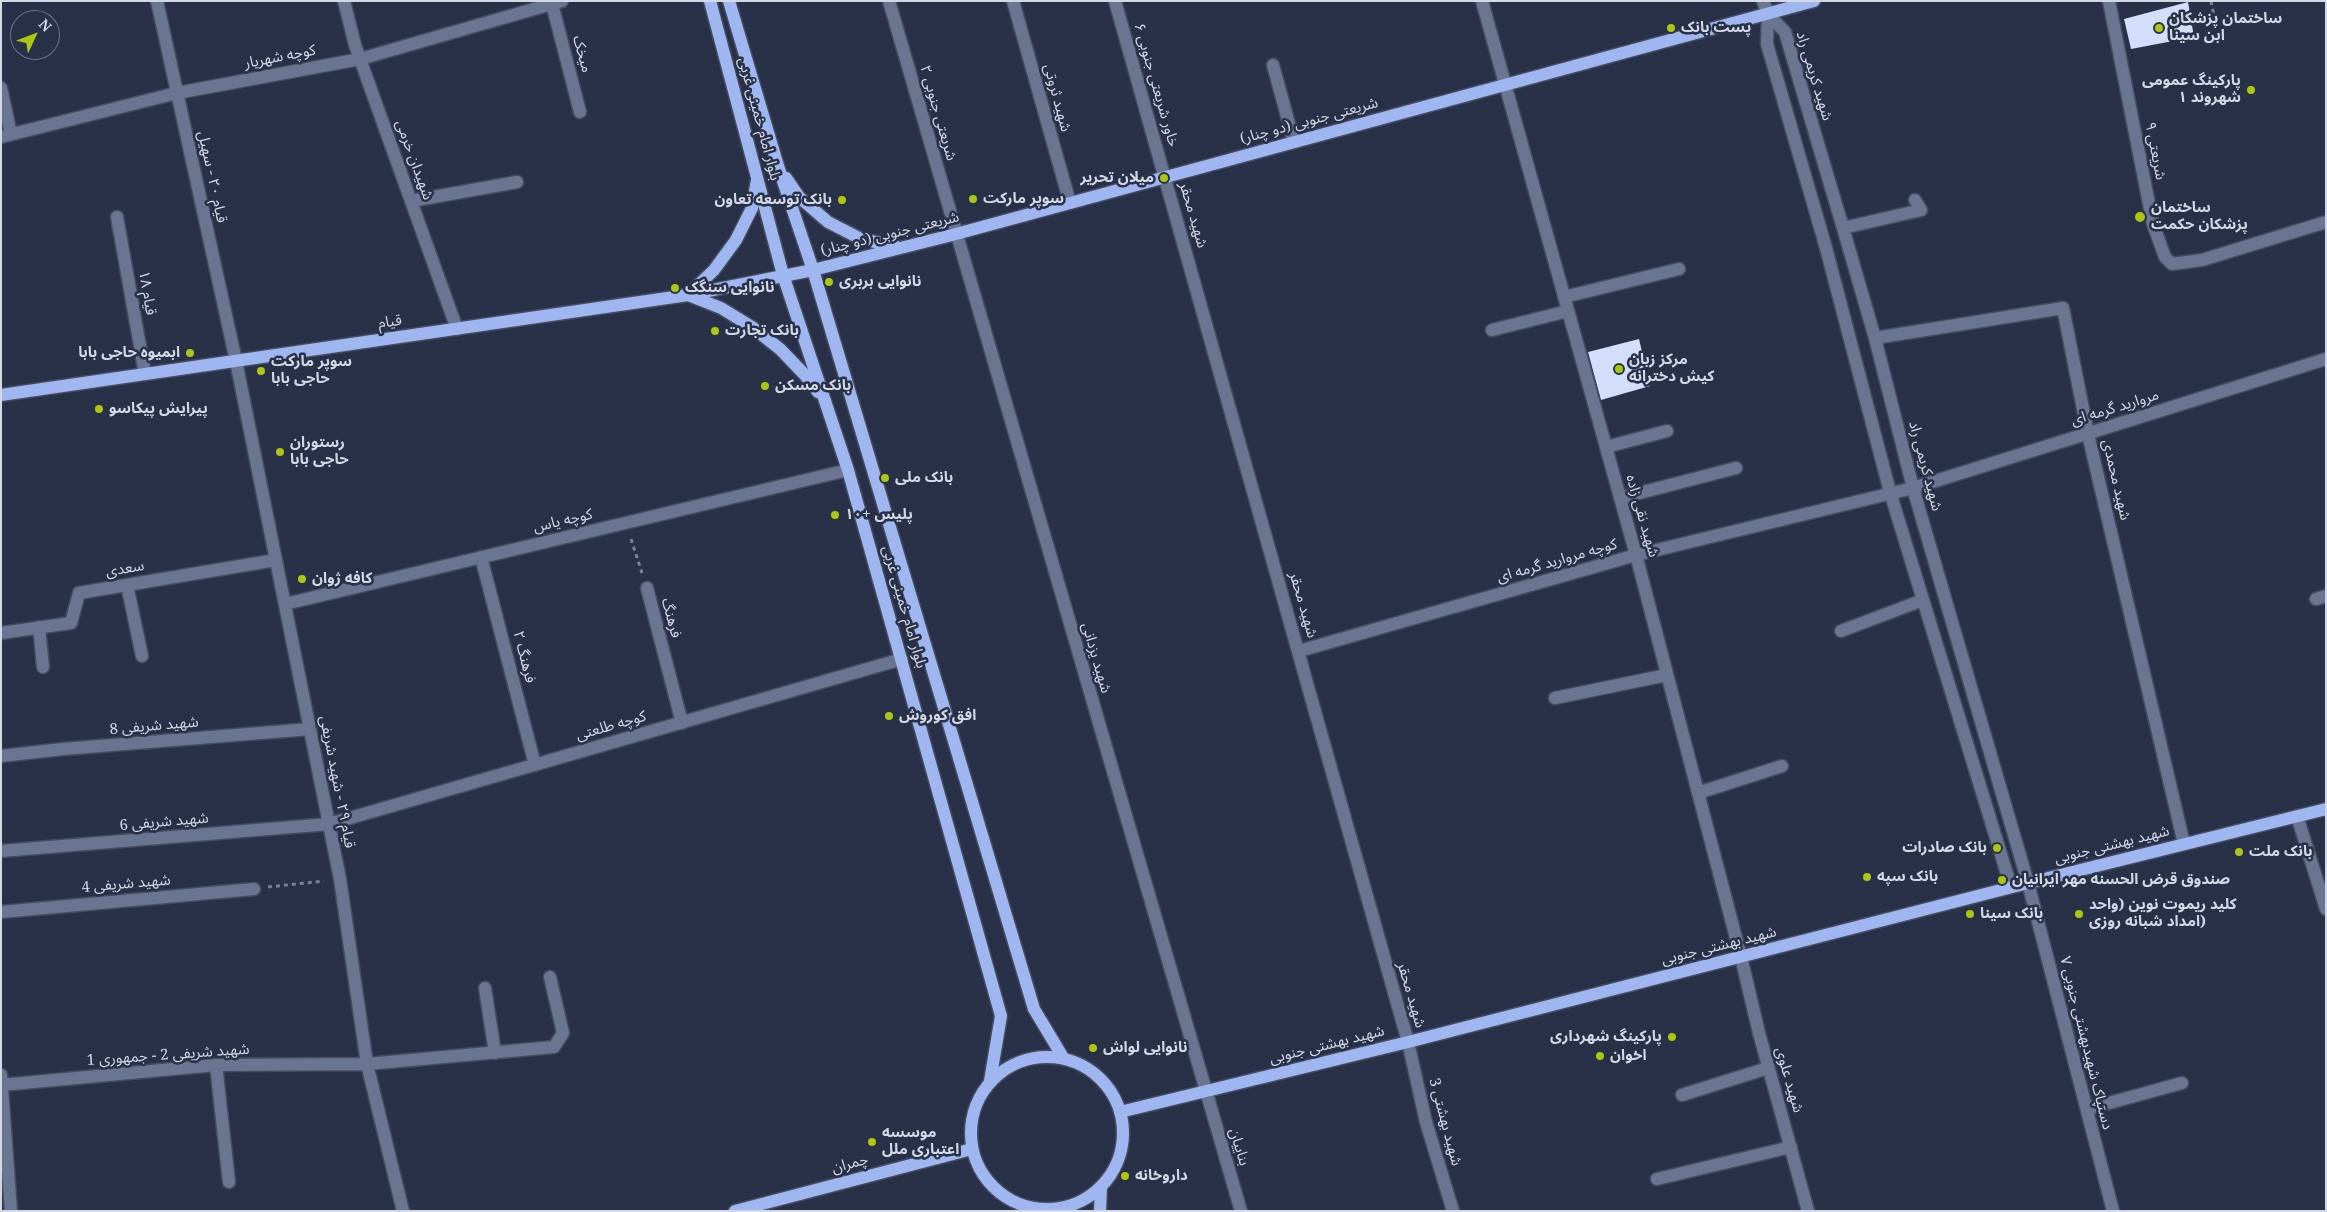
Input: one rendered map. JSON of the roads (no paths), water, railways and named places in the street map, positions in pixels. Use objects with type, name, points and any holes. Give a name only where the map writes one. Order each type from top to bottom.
[{"type":"main road","name":"بلوار امام خمینی غربی","points":[[710,1],[783,276],[848,470],[1001,1016],[990,1081]]},
{"type":"main road","name":"بلوار امام خمینی غربی","points":[[730,1],[778,166],[813,270],[1034,1009],[1064,1059]]},
{"type":"main road","name":"شریعتی جنوبی (دو چنار)","points":[[783,276],[956,234],[1814,1]]},
{"type":"main road","points":[[778,166],[799,197],[828,222],[861,239],[898,247]]},
{"type":"main road","points":[[757,175],[752,208],[736,240],[714,270],[688,295],[721,308],[759,332],[780,349],[805,374],[826,404]]},
{"type":"main road","name":"قیام","points":[[1,395],[688,295],[783,276]]},
{"type":"main road","name":"شهید بهشتی جنوبی","points":[[1120,1112],[1408,1042],[2011,887],[2326,809]]},
{"type":"main road","points":[[1044,1056],[1064,1059],[1083,1066],[1099,1078],[1112,1093],[1120,1112],[1123,1132],[1121,1152],[1113,1171],[1101,1187],[1084,1200],[1065,1207],[1045,1210],[1020,1204],[998,1191],[982,1172],[972,1149],[971,1125],[977,1101],[990,1081],[1006,1068],[1024,1060],[1044,1056]]},
{"type":"main road","name":"چمران","points":[[735,1211],[972,1149]]},
{"type":"main road","points":[[1100,1211],[1101,1187]]},
{"type":"street","name":"قیام ۲۰ - سهیل","points":[[157,1],[236,361]]},
{"type":"street","name":"شهیدان خرمی","points":[[344,1],[360,59],[457,329]]},
{"type":"street","name":"شریعتی جنوبی ۲","points":[[889,1],[956,234]]},
{"type":"street","name":"شهید ثروتی","points":[[1013,1],[1070,203]]},
{"type":"street","name":"خاور شریعتی جنوبی ۶","points":[[1115,1],[1165,177]]},
{"type":"street","name":"شهید نقی زاده","points":[[1482,1],[1636,555],[1741,957]]},
{"type":"street","points":[[1763,1],[1768,14],[1768,44],[1826,248],[1890,492],[2011,887]]},
{"type":"street","name":"شریعتی ۹","points":[[2109,1],[2153,224],[2168,260],[2172,264],[2202,260],[2326,222]]},
{"type":"street","name":"کوچه شهریار","points":[[6,136],[177,93],[360,59],[557,3]]},
{"type":"street","name":"میخک","points":[[557,3],[580,112]]},
{"type":"street","name":"شهید کریمی راد","points":[[1768,14],[1785,32],[1874,338],[1913,488],[2028,883]]},
{"type":"street","points":[[1274,65],[1294,142]]},
{"type":"street","points":[[1,88],[6,136]]},
{"type":"street","name":"شهید محقر","points":[[1165,177],[1408,1042]]},
{"type":"street","points":[[411,200],[517,182]]},
{"type":"street","points":[[1843,228],[1920,210],[1915,200]]},
{"type":"street","name":"قیام ۱۸","points":[[117,217],[145,374]]},
{"type":"street","name":"شهید یزدانی","points":[[956,234],[1205,1092]]},
{"type":"street","points":[[1564,297],[1679,269]]},
{"type":"street","name":"شهید محمدی","points":[[1874,338],[2063,308],[2088,434],[2184,844]]},
{"type":"street","points":[[1492,330],[1568,311]]},
{"type":"street","name":"مروارید گرمه ای","points":[[1913,488],[2326,359]]},
{"type":"street","name":"قیام ۲۹ - شهید شریفی","points":[[236,361],[340,879],[368,1064],[403,1211]]},
{"type":"street","points":[[1606,447],[1667,431]]},
{"type":"street","points":[[1620,498],[1736,468]]},
{"type":"street","name":"کوچه یاس","points":[[285,604],[848,470]]},
{"type":"street","name":"کوچه مروارید گرمه ای","points":[[1299,651],[1636,555],[1890,492],[1913,488]]},
{"type":"street","name":"فرهنگ ۲","points":[[481,557],[534,765]]},
{"type":"street","name":"سعدی","points":[[1,633],[71,623],[79,593],[276,560]]},
{"type":"street","points":[[127,585],[142,656]]},
{"type":"street","name":"فرهنگ","points":[[647,588],[682,723]]},
{"type":"street","points":[[1841,631],[1923,600]]},
{"type":"street","points":[[39,627],[43,667]]},
{"type":"street","name":"کوچه طلعتی","points":[[329,824],[902,660]]},
{"type":"street","points":[[1555,698],[1667,675]]},
{"type":"street","name":"شهید شریفی 8","points":[[1,756],[73,748],[310,729]]},
{"type":"street","points":[[1698,792],[1782,766]]},
{"type":"street","points":[[2297,816],[2326,909]]},
{"type":"street","name":"شهید شریفی 6","points":[[1,852],[329,824]]},
{"type":"street","name":"دستپاک شهیدبهشتی جنوبی ۷","points":[[2028,883],[2113,1211]]},
{"type":"street","name":"شهید شریفی 4","points":[[1,912],[254,889]]},
{"type":"street","name":"شهید علوی","points":[[1741,957],[1768,1068],[1808,1211]]},
{"type":"street","name":"شهید شریفی 2 - جمهوری 1","points":[[2,1085],[216,1065],[368,1064],[554,1047],[561,1039],[563,1033],[550,977]]},
{"type":"street","points":[[485,988],[495,1053]]},
{"type":"street","name":"شهید بهشتی 3","points":[[1408,1042],[1426,1122],[1453,1211]]},
{"type":"street","points":[[216,1065],[229,1182]]},
{"type":"street","points":[[1682,1095],[1768,1068]]},
{"type":"street","points":[[1,1075],[11,1211]]},
{"type":"street","points":[[2086,1109],[2182,1083]]},
{"type":"street","name":"بناییان","points":[[1205,1092],[1241,1211]]},
{"type":"street","points":[[1657,1179],[1790,1146]]},
{"type":"place","name":"پست بانک","points":[[1671,28]]},
{"type":"place","name":"ساختمان پزشکان ابن سینا","points":[[2159,28]]},
{"type":"place","name":"پارکینگ عمومی شهروند ۱","points":[[2251,90]]},
{"type":"place","name":"میلان تحریر","points":[[1164,178]]},
{"type":"place","name":"سوپر مارکت","points":[[973,199]]},
{"type":"place","name":"بانک توسعه تعاون","points":[[842,200]]},
{"type":"place","name":"ساختمان پزشکان حکمت","points":[[2140,217]]},
{"type":"place","name":"نانوایی بربری","points":[[829,282]]},
{"type":"place","name":"نانوایی سنگک","points":[[675,288]]},
{"type":"place","name":"بانک تجارت","points":[[715,331]]},
{"type":"place","name":"ابمیوه حاجی بابا","points":[[190,353]]},
{"type":"place","name":"مرکز زبان کیش دخترانه","points":[[1619,369]]},
{"type":"place","name":"سوپر مارکت حاجی بابا","points":[[261,371]]},
{"type":"place","name":"بانک مسکن","points":[[765,386]]},
{"type":"place","name":"پیرایش پیکاسو","points":[[99,409]]},
{"type":"place","name":"رستوران حاجی بابا","points":[[280,452]]},
{"type":"place","name":"بانک ملی","points":[[885,478]]},
{"type":"place","name":"پلیس +۱۰","points":[[835,515]]},
{"type":"place","name":"کافه ژوان","points":[[302,579]]},
{"type":"place","name":"افق کوروش","points":[[889,716]]},
{"type":"place","name":"بانک صادرات","points":[[1997,848]]},
{"type":"place","name":"بانک ملت","points":[[2239,852]]},
{"type":"place","name":"بانک سپه","points":[[1867,877]]},
{"type":"place","name":"صندوق قرض الحسنه مهر ایرانیان","points":[[2002,880]]},
{"type":"place","name":"بانک سینا","points":[[1970,914]]},
{"type":"place","name":"کلید ریموت نوین (واحد امداد شبانه روزی)","points":[[2079,914]]},
{"type":"place","name":"پارکینگ شهرداری","points":[[1672,1037]]},
{"type":"place","name":"نانوایی لواش","points":[[1093,1048]]},
{"type":"place","name":"اخوان","points":[[1600,1056]]},
{"type":"place","name":"موسسه اعتباری ملل","points":[[872,1142]]},
{"type":"place","name":"داروخانه","points":[[1125,1176]]}]
